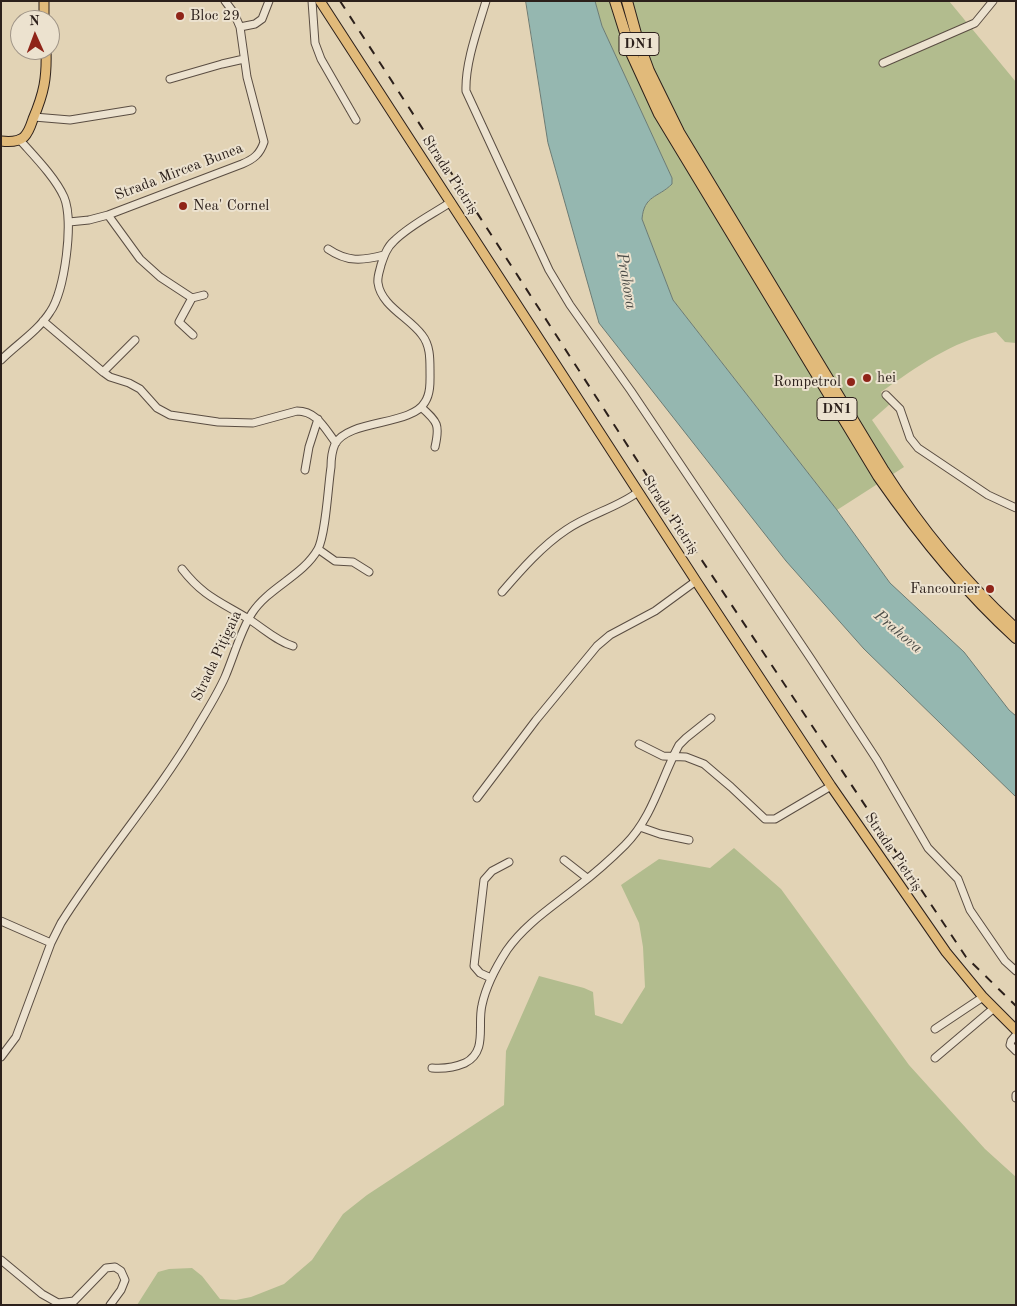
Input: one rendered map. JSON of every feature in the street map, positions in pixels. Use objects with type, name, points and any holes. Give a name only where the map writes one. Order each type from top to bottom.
[{"type":"highway","name":"DN1","points":[[615,1],[632,55],[658,114],[869,462],[908,520],[941,561],[977,602],[1016,638]]},
{"type":"highway","name":"DN1","points":[[627,1],[649,71],[679,132],[884,471],[914,516],[961,573],[1016,628]]},
{"type":"main road","name":"Strada Pietriș","points":[[320,1],[831,786],[946,952],[983,997],[1016,1030]]},
{"type":"main road","points":[[1,142],[12,142],[27,133],[46,81],[46,60]]},
{"type":"street","points":[[225,1],[240,27],[255,24],[262,19],[269,1]]},
{"type":"street","points":[[312,1],[315,43],[356,120]]},
{"type":"street","points":[[486,1],[467,76],[466,91],[549,270],[570,305],[631,391],[811,659],[877,760],[928,848],[958,879],[970,910],[1005,961],[1016,971]]},
{"type":"street","points":[[883,63],[975,23],[993,1]]},
{"type":"street","name":"Strada Mircea Bunea","points":[[69,222],[89,220],[108,215],[242,164],[251,160],[261,151],[264,142],[248,84],[240,27]]},
{"type":"street","points":[[170,79],[244,59]]},
{"type":"street","points":[[34,116],[70,120],[132,110]]},
{"type":"street","points":[[1,360],[43,321],[51,311],[64,272],[69,222],[67,207],[60,189],[19,139]]},
{"type":"street","points":[[43,321],[103,372],[140,390],[157,408],[170,415],[218,422],[253,423],[297,411],[309,412],[318,419],[336,443],[349,433],[360,428],[407,415],[421,407],[428,396],[430,385],[429,350],[422,334],[393,307],[381,292],[378,277],[384,256],[394,240],[451,202]]},
{"type":"street","points":[[108,215],[140,259],[160,276],[192,298]]},
{"type":"street","points":[[328,249],[341,258],[360,259],[384,256]]},
{"type":"street","points":[[193,335],[179,322],[192,298],[204,295]]},
{"type":"street","points":[[103,372],[135,340]]},
{"type":"street","points":[[886,395],[900,409],[910,438],[918,448],[981,490],[1016,508]]},
{"type":"street","points":[[421,407],[437,422],[438,431],[435,447]]},
{"type":"street","points":[[304,470],[318,419]]},
{"type":"street","name":"Strada Pițigaia","points":[[1,1056],[16,1036],[51,943],[70,909],[196,730],[224,678],[249,619],[264,599],[305,565],[318,549],[336,443]]},
{"type":"street","points":[[502,592],[545,547],[566,530],[584,519],[623,502],[638,492]]},
{"type":"street","points":[[318,549],[336,561],[353,562],[369,572]]},
{"type":"street","points":[[182,569],[192,583],[212,599],[294,646]]},
{"type":"street","points":[[477,798],[536,720],[597,646],[610,635],[656,611],[696,581]]},
{"type":"street","points":[[432,1068],[458,1066],[476,1055],[480,1046],[482,1005],[492,978],[507,950],[549,908],[626,844],[640,826],[658,794],[679,745],[711,718]]},
{"type":"street","points":[[639,744],[663,756],[686,757],[704,764],[764,819],[775,818],[831,786]]},
{"type":"street","points":[[640,826],[660,834],[689,840]]},
{"type":"street","points":[[564,860],[587,878]]},
{"type":"street","points":[[492,978],[480,973],[474,966],[482,911],[483,884],[487,875],[509,862]]},
{"type":"street","points":[[1,921],[51,943]]},
{"type":"street","points":[[935,1029],[983,997]]},
{"type":"street","points":[[935,1058],[994,1008]]},
{"type":"street","points":[[1016,1035],[1010,1045],[1016,1050]]},
{"type":"street","points":[[1,1260],[42,1294],[58,1303],[74,1301],[106,1268],[115,1267],[121,1271],[125,1280],[124,1286],[110,1305]]},
{"type":"green space","points":[[595,1],[949,1],[1016,82],[1016,343],[1005,342],[996,332],[980,336],[936,356],[881,392],[890,404],[872,420],[904,467],[837,510],[673,300],[642,219],[646,205],[652,198],[672,184],[672,178],[602,26]]},
{"type":"green space","points":[[734,848],[781,889],[909,1065],[985,1149],[1016,1177],[1016,1305],[137,1305],[158,1272],[169,1269],[192,1268],[202,1276],[220,1299],[236,1300],[251,1297],[284,1284],[312,1260],[343,1214],[367,1195],[504,1105],[506,1051],[539,976],[593,992],[595,1015],[622,1024],[645,987],[643,947],[639,923],[621,885],[659,859],[710,868]]},
{"type":"water","name":"Prahova","points":[[526,1],[595,1],[602,26],[672,178],[672,184],[652,198],[646,205],[642,219],[673,300],[837,510],[890,583],[964,652],[1009,710],[1016,716],[1016,797],[864,649],[786,561],[599,323],[548,143]]},
{"type":"railway","points":[[340,1],[699,556],[966,957],[1016,1006]]},
{"type":"place","name":"Bloc 29","points":[[180,16]]},
{"type":"place","name":"Nea' Cornel","points":[[183,206]]},
{"type":"place","name":"hei","points":[[867,378]]},
{"type":"place","name":"Rompetrol","points":[[851,382]]},
{"type":"place","name":"Fancourier","points":[[990,589]]}]
